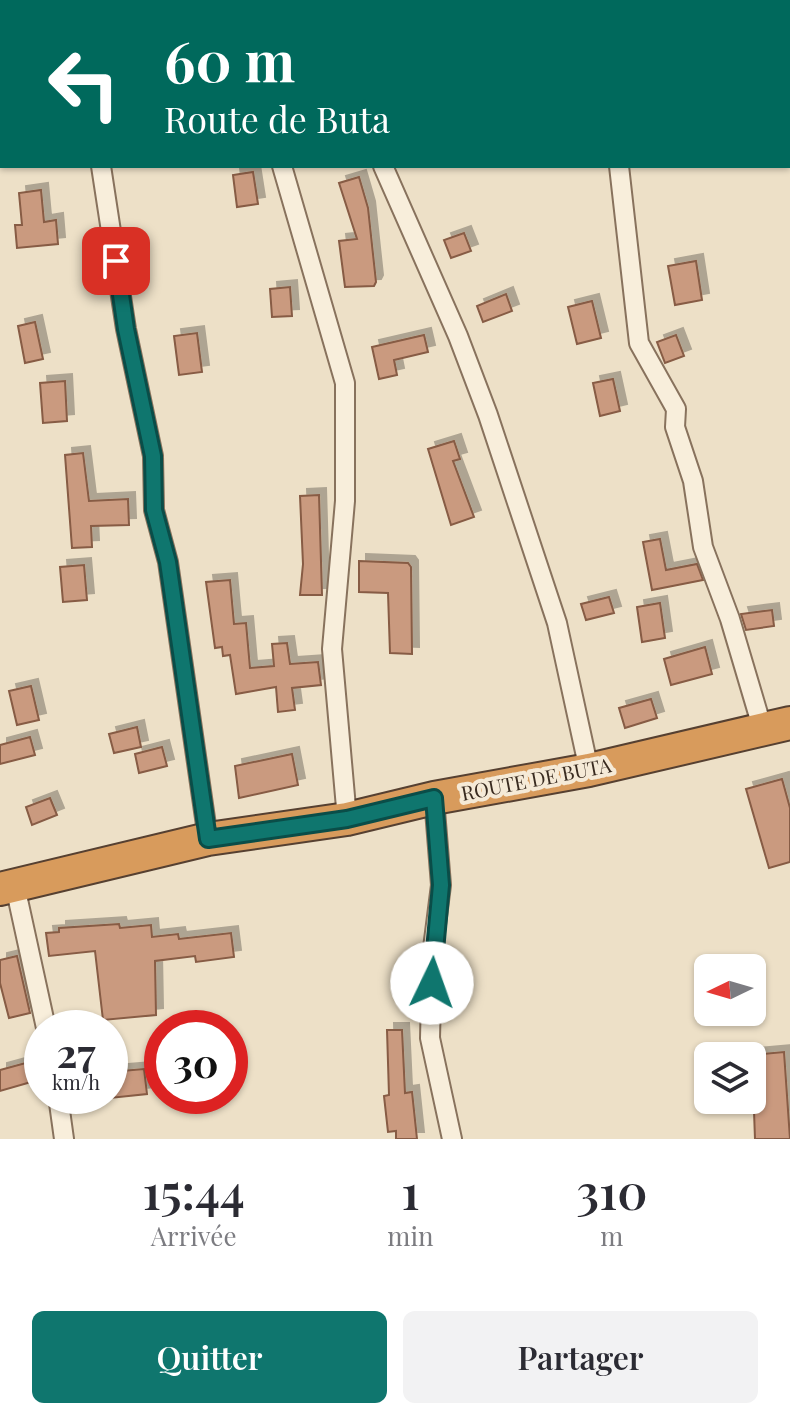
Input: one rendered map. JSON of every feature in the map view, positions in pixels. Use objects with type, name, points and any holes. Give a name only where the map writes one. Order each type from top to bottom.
[{"type":"highway","name":"ROUTE DE BUTA","points":[[7,887],[208,839],[347,819],[434,798],[589,770],[776,725]]},
{"type":"street","points":[[101,168],[126,329],[153,456],[154,510],[168,562],[208,839]]},
{"type":"street","points":[[283,168],[345,383],[345,501],[332,649],[347,819]]},
{"type":"street","points":[[384,168],[458,336],[488,415],[539,580],[557,623],[589,770]]},
{"type":"street","points":[[619,168],[639,343],[676,409],[675,427],[693,481],[703,547],[776,725]]},
{"type":"street","points":[[434,798],[441,885],[432,956],[430,1038],[452,1139]]},
{"type":"street","points":[[7,887],[41,1010]]},
{"type":"street","points":[[61,1114],[64,1139]]},
{"type":"building","points":[[253,172],[258,204],[237,207],[233,175]]},
{"type":"building","points":[[359,177],[368,208],[376,282],[374,286],[345,287],[339,241],[357,239],[339,183]]},
{"type":"building","points":[[41,190],[44,222],[56,220],[58,244],[17,248],[15,225],[22,225],[19,193]]},
{"type":"building","points":[[464,233],[471,251],[451,258],[444,240]]},
{"type":"building","points":[[696,261],[702,300],[675,305],[668,266]]},
{"type":"building","points":[[290,287],[292,316],[272,317],[270,289]]},
{"type":"building","points":[[506,294],[512,311],[483,322],[477,306]]},
{"type":"building","points":[[592,301],[601,338],[577,344],[568,307]]},
{"type":"building","points":[[35,322],[43,359],[25,363],[18,326]]},
{"type":"building","points":[[197,333],[202,372],[179,375],[174,336]]},
{"type":"building","points":[[424,335],[428,352],[394,360],[397,375],[379,379],[372,347]]},
{"type":"building","points":[[676,335],[684,356],[665,363],[657,342]]},
{"type":"building","points":[[613,379],[620,411],[600,416],[593,383]]},
{"type":"building","points":[[65,381],[67,421],[43,423],[40,383]]},
{"type":"building","points":[[454,441],[460,459],[453,461],[474,517],[451,525],[428,449]]},
{"type":"building","points":[[83,453],[89,501],[128,499],[129,525],[91,526],[92,547],[72,548],[65,455]]},
{"type":"building","points":[[319,495],[322,595],[300,595],[303,564],[300,496]]},
{"type":"building","points":[[660,539],[666,570],[697,564],[703,580],[652,590],[643,542]]},
{"type":"building","points":[[359,561],[408,563],[411,567],[412,654],[390,653],[388,593],[359,592]]},
{"type":"building","points":[[84,565],[87,600],[63,602],[60,567]]},
{"type":"building","points":[[230,580],[234,624],[246,623],[250,668],[274,666],[272,644],[287,643],[290,664],[318,662],[321,685],[292,688],[295,710],[278,712],[276,687],[236,694],[230,655],[223,656],[222,647],[215,648],[206,582]]},
{"type":"building","points":[[609,597],[614,613],[586,620],[581,604]]},
{"type":"building","points":[[660,603],[665,638],[642,642],[637,607]]},
{"type":"building","points":[[772,610],[774,626],[746,630],[741,614]]},
{"type":"building","points":[[705,647],[712,674],[671,685],[664,659]]},
{"type":"building","points":[[31,686],[39,720],[17,725],[9,691]]},
{"type":"building","points":[[651,699],[657,718],[625,728],[619,708]]},
{"type":"building","points":[[137,727],[141,747],[114,753],[109,734]]},
{"type":"building","points":[[30,737],[35,755],[0,764],[0,745]]},
{"type":"building","points":[[162,747],[167,766],[139,773],[135,754]]},
{"type":"building","points":[[292,754],[298,785],[239,798],[235,766]]},
{"type":"building","points":[[782,779],[790,808],[790,862],[769,868],[746,789]]},
{"type":"building","points":[[50,798],[57,815],[32,825],[26,807]]},
{"type":"building","points":[[151,925],[152,937],[178,934],[179,939],[231,933],[234,957],[196,962],[195,956],[155,961],[156,1010],[144,1010],[144,1016],[128,1018],[128,1010],[102,1010],[95,951],[49,956],[46,933],[59,932],[59,928]]},
{"type":"building","points":[[17,956],[29,1010],[24,1010],[24,1014],[9,1018],[0,983],[0,960]]},
{"type":"building","points":[[387,1030],[402,1030],[405,1093],[412,1092],[417,1139],[396,1139],[396,1131],[388,1132],[384,1096],[389,1095]]},
{"type":"building","points":[[784,1052],[790,1139],[755,1139],[754,1114],[766,1114],[766,1054]]},
{"type":"building","points":[[24,1063],[24,1084],[0,1091],[0,1070]]},
{"type":"building","points":[[144,1069],[144,1094],[128,1096],[128,1070]]},
{"type":"route","points":[[116,261],[144,424],[153,456],[154,510],[168,562],[208,839],[347,819],[434,798],[441,885],[432,956],[432,983]]}]
